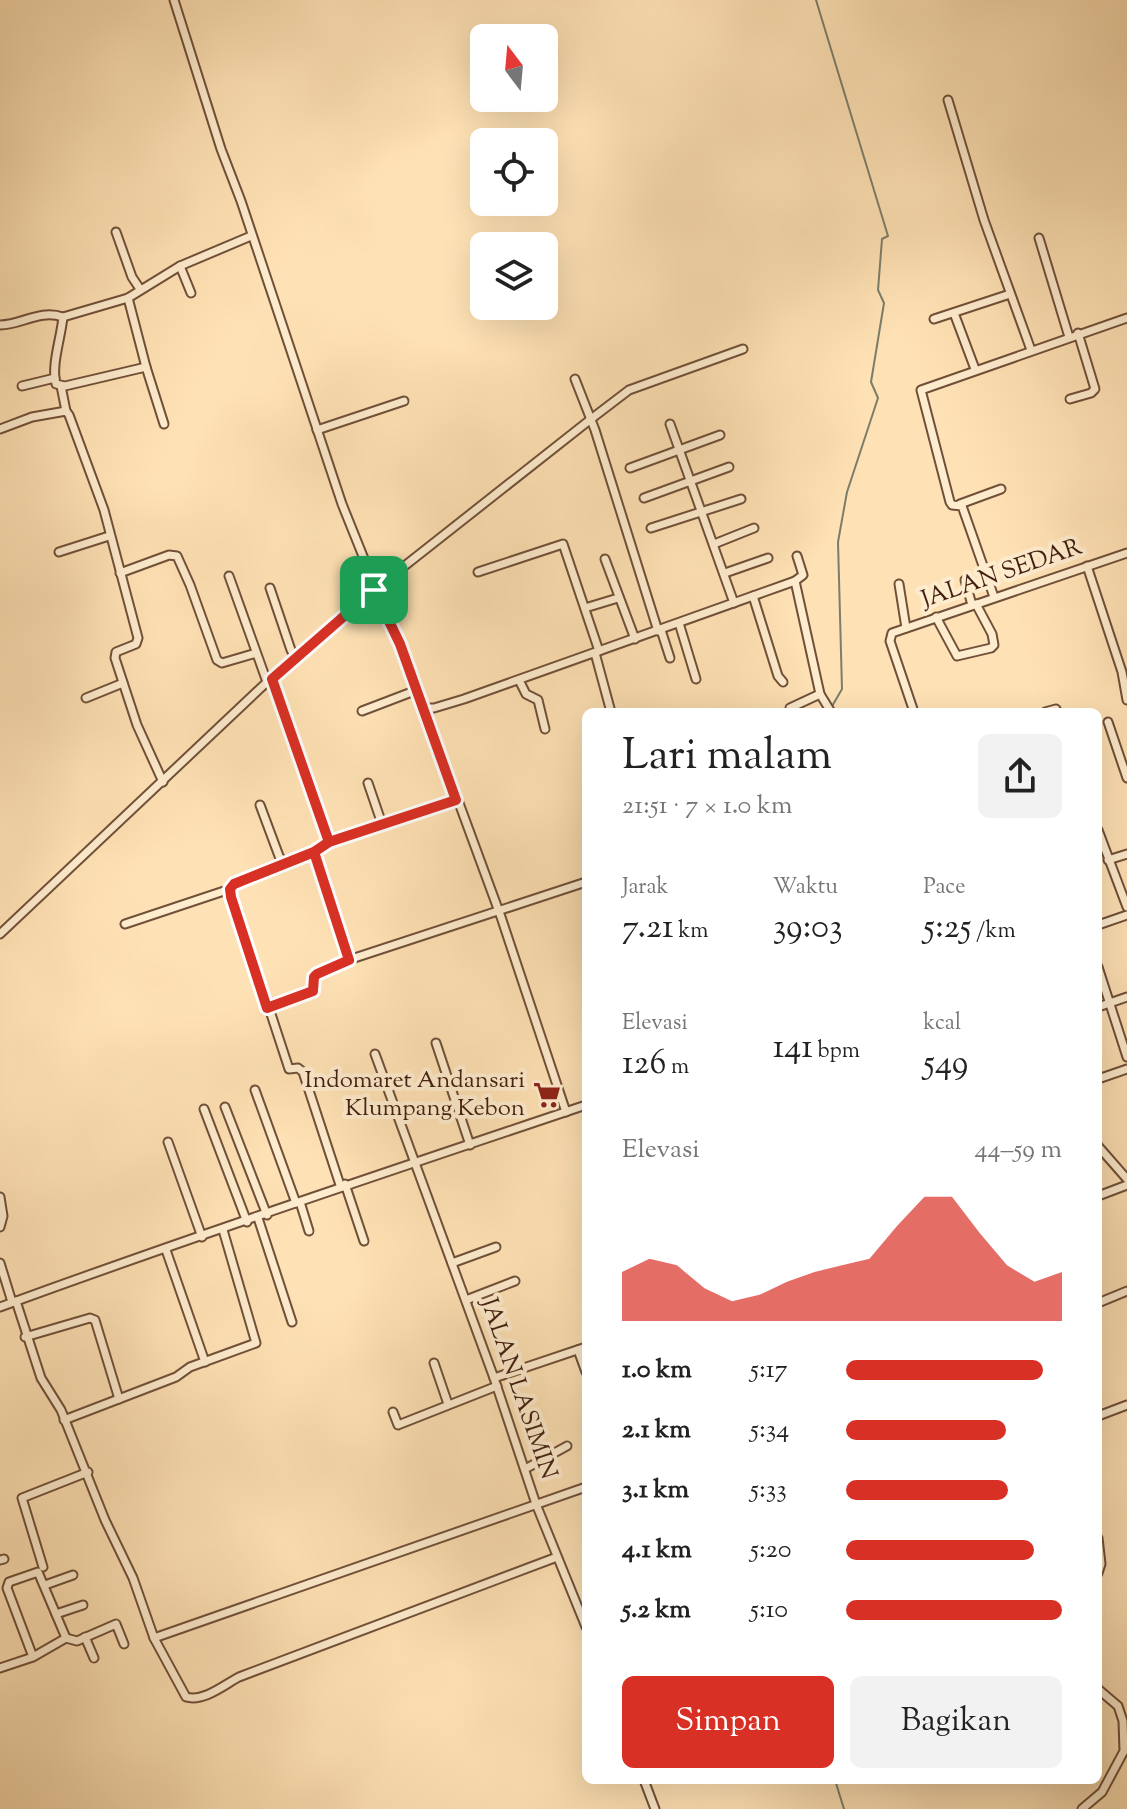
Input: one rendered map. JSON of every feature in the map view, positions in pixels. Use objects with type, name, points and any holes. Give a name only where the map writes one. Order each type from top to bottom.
[{"type":"street","points":[[174,0],[317,430],[374,590],[424,708],[499,913],[566,1112]]},
{"type":"street","points":[[948,100],[978,202],[1031,350]]},
{"type":"street","points":[[116,232],[132,277],[140,289]]},
{"type":"street","points":[[0,325],[38,314],[53,313],[63,317],[128,298],[180,266],[251,236]]},
{"type":"street","points":[[1039,238],[1069,337]]},
{"type":"street","points":[[180,266],[191,293]]},
{"type":"street","points":[[934,319],[1010,294]]},
{"type":"street","points":[[128,298],[164,424]]},
{"type":"street","points":[[954,313],[975,369]]},
{"type":"street","points":[[63,317],[60,349],[53,365],[55,378],[61,386],[66,411],[104,510],[138,638],[136,644],[114,655],[137,725],[163,782]]},
{"type":"street","points":[[1001,489],[952,505],[921,390],[1127,318]]},
{"type":"street","points":[[1070,399],[1095,389],[1078,333]]},
{"type":"street","points":[[0,934],[270,680],[374,590],[593,425],[629,390],[743,349]]},
{"type":"street","points":[[61,386],[146,367]]},
{"type":"street","points":[[22,386],[55,378]]},
{"type":"street","points":[[575,379],[670,658]]},
{"type":"street","points":[[317,430],[404,401]]},
{"type":"street","points":[[0,429],[32,417],[66,411]]},
{"type":"street","points":[[670,424],[734,603]]},
{"type":"street","points":[[630,468],[720,435]]},
{"type":"street","points":[[644,498],[729,467]]},
{"type":"street","points":[[651,528],[741,499]]},
{"type":"street","points":[[960,504],[994,597]]},
{"type":"street","points":[[714,544],[754,528]]},
{"type":"street","points":[[59,552],[109,536]]},
{"type":"street","points":[[478,572],[563,544],[585,608],[610,708]]},
{"type":"street","name":"JALAN SEDAR","points":[[912,708],[902,683],[890,635],[1127,553]]},
{"type":"street","points":[[120,573],[169,555],[177,556],[217,660],[222,663],[256,653]]},
{"type":"street","points":[[424,708],[434,708],[519,680],[795,581],[803,575],[797,556]]},
{"type":"street","points":[[725,573],[768,558]]},
{"type":"street","points":[[605,559],[635,639]]},
{"type":"street","points":[[1087,566],[1122,672],[1127,700]]},
{"type":"street","points":[[229,576],[329,842]]},
{"type":"street","points":[[936,617],[957,656],[994,645],[992,634],[974,604],[965,580]]},
{"type":"street","points":[[795,581],[822,698],[829,708]]},
{"type":"street","points":[[899,584],[906,628]]},
{"type":"street","points":[[270,588],[296,658]]},
{"type":"street","points":[[753,596],[778,676],[783,682]]},
{"type":"street","points":[[585,608],[618,598]]},
{"type":"street","points":[[679,623],[696,679]]},
{"type":"street","points":[[519,680],[526,694],[538,700],[545,729]]},
{"type":"street","points":[[86,698],[123,683]]},
{"type":"street","points":[[362,711],[417,690]]},
{"type":"street","points":[[790,708],[822,698]]},
{"type":"street","points":[[1108,722],[1127,778]]},
{"type":"street","points":[[368,783],[382,824]]},
{"type":"street","points":[[125,924],[230,889],[234,884],[314,852],[329,842],[456,800]]},
{"type":"street","points":[[260,805],[279,856],[285,864]]},
{"type":"street","points":[[1102,842],[1127,907]]},
{"type":"street","points":[[314,852],[349,960]]},
{"type":"street","points":[[1108,860],[1127,854]]},
{"type":"street","points":[[267,1008],[313,991],[317,974],[349,960],[582,883]]},
{"type":"street","points":[[230,889],[289,1069],[298,1068],[303,1072],[364,1241]]},
{"type":"street","points":[[1102,924],[1127,915]]},
{"type":"street","points":[[1102,980],[1127,1057]]},
{"type":"street","points":[[1102,1006],[1127,997]]},
{"type":"street","points":[[436,1043],[470,1145]]},
{"type":"street","name":"JALAN LASIMIN","points":[[375,1054],[496,1382],[536,1504],[582,1617]]},
{"type":"street","points":[[1102,1078],[1127,1069]]},
{"type":"street","points":[[255,1090],[309,1231]]},
{"type":"street","points":[[0,1307],[267,1215],[343,1185],[582,1106]]},
{"type":"street","points":[[225,1107],[267,1215]]},
{"type":"street","points":[[204,1109],[247,1222]]},
{"type":"street","points":[[168,1142],[202,1237]]},
{"type":"street","points":[[1102,1151],[1127,1182],[1102,1194]]},
{"type":"street","points":[[0,1227],[1,1201]]},
{"type":"street","points":[[258,1218],[292,1322]]},
{"type":"street","points":[[64,1420],[256,1343],[223,1230]]},
{"type":"street","points":[[452,1263],[496,1247]]},
{"type":"street","points":[[166,1250],[205,1362]]},
{"type":"street","points":[[0,1263],[41,1378],[88,1472],[105,1520],[133,1578],[154,1638],[182,1694],[193,1699],[254,1671],[557,1557]]},
{"type":"street","points":[[466,1300],[515,1281]]},
{"type":"street","points":[[1102,1301],[1127,1291]]},
{"type":"street","points":[[25,1337],[90,1318],[95,1320],[119,1399]]},
{"type":"street","points":[[393,1412],[398,1425],[582,1349]]},
{"type":"street","points":[[434,1363],[448,1404]]},
{"type":"street","points":[[1102,1414],[1127,1405]]},
{"type":"street","points":[[525,1469],[567,1446]]},
{"type":"street","points":[[43,1567],[22,1498],[24,1494],[88,1472]]},
{"type":"street","points":[[154,1638],[582,1488]]},
{"type":"street","points":[[33,1657],[7,1585],[38,1572],[66,1638]]},
{"type":"street","points":[[45,1585],[73,1575]]},
{"type":"street","points":[[56,1614],[83,1605]]},
{"type":"street","points":[[0,1668],[33,1657],[66,1638],[77,1641],[116,1624],[124,1644]]},
{"type":"street","points":[[85,1637],[94,1658]]},
{"type":"street","points":[[1082,1809],[1102,1792],[1124,1751],[1123,1721],[1118,1706],[1102,1692]]},
{"type":"street","points":[[646,1784],[655,1809]]},
{"type":"waterway","points":[[816,0],[888,236],[882,239],[878,290],[884,303],[871,382],[878,398],[847,492],[838,542],[842,689],[831,708]]},
{"type":"waterway","points":[[836,1784],[844,1809]]},
{"type":"place","name":"Indomaret Andansari Klumpang Kebon","points":[[547,1095]]},
{"type":"route","points":[[374,590],[272,679],[329,842],[314,852],[349,960],[317,974],[313,991],[267,1008],[231,897],[230,889],[234,884],[314,852],[329,842],[456,800],[400,644],[374,590]]}]
